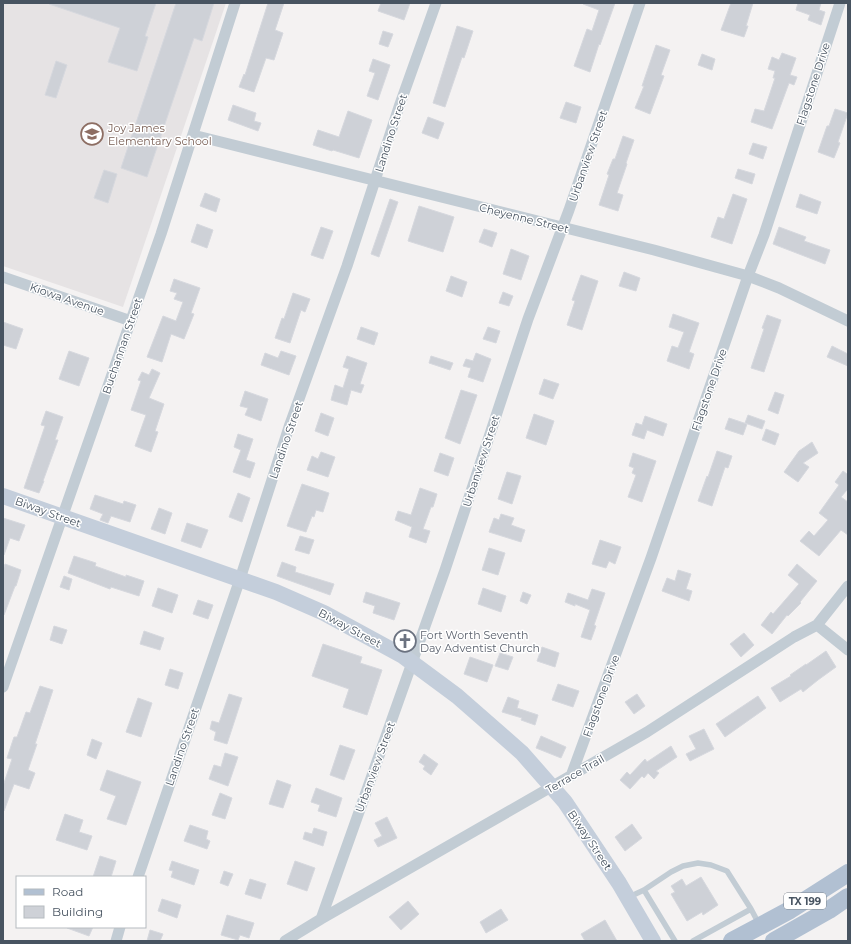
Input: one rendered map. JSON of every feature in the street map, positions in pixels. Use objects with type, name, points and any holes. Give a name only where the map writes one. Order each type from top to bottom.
[{"type":"main road","name":"TX 199","points":[[732,941],[790,910],[848,873]]},
{"type":"main road","name":"TX 199","points":[[774,941],[848,898]]},
{"type":"street","name":"Buchannan Street","points":[[3,687],[161,234],[236,3]]},
{"type":"street","name":"Landino Street","points":[[138,876],[240,579],[290,424],[347,266],[400,104],[436,3]]},
{"type":"street","name":"Urbanview Street","points":[[321,919],[445,570],[528,319],[563,228],[640,3]]},
{"type":"street","name":"Flagstone Drive","points":[[571,776],[651,558],[748,276],[764,235],[840,3]]},
{"type":"street","name":"Cheyenne Street","points":[[193,135],[654,250],[748,276],[779,288],[848,321]]},
{"type":"street","name":"Kiowa Avenue","points":[[3,277],[131,321]]},
{"type":"street","name":"Biway Street","points":[[3,496],[276,592],[324,613],[403,656],[457,696],[522,753],[552,787],[565,802],[619,883],[653,941]]},
{"type":"street","name":"Terrace Trail","points":[[285,941],[647,732],[794,637],[817,625],[848,586]]},
{"type":"street","points":[[817,625],[848,650]]},
{"type":"street","points":[[116,941],[120,928]]},
{"type":"lane","points":[[628,898],[683,866],[698,863],[711,865],[726,871],[752,909],[760,926]]},
{"type":"lane","points":[[644,890],[675,941]]},
{"type":"lane","points":[[693,941],[752,909]]},
{"type":"shaded area","name":"Joy James Elementary School","points":[[3,3],[226,3],[123,307],[3,266]]},
{"type":"building","points":[[49,3],[156,3],[145,36],[148,37],[137,71],[108,62],[120,28]]},
{"type":"building","points":[[176,3],[214,3],[202,41],[194,38],[147,177],[121,168]]},
{"type":"building","points":[[268,3],[284,3],[275,30],[283,33],[274,60],[266,58],[254,92],[239,87],[244,74],[245,75]]},
{"type":"building","points":[[381,3],[410,3],[404,20],[378,11]]},
{"type":"building","points":[[583,3],[615,3],[590,72],[574,66],[587,29],[592,31],[599,10]]},
{"type":"building","points":[[731,3],[753,3],[744,37],[721,30]]},
{"type":"building","points":[[798,3],[821,3],[819,10],[825,12],[821,25],[808,20],[810,15],[796,10]]},
{"type":"building","points":[[457,26],[473,31],[464,58],[462,57],[445,107],[433,103]]},
{"type":"building","points":[[383,31],[393,34],[388,47],[379,44]]},
{"type":"building","points":[[656,45],[670,50],[661,75],[664,76],[650,114],[635,108],[644,86],[642,86]]},
{"type":"building","points":[[782,53],[796,58],[790,75],[797,77],[794,85],[789,83],[772,129],[751,122],[755,109],[764,111],[775,78],[773,78],[775,71],[768,69],[772,57],[779,60]]},
{"type":"building","points":[[702,54],[715,59],[712,70],[698,65]]},
{"type":"building","points":[[373,59],[390,65],[378,100],[367,96],[375,73],[369,71]]},
{"type":"building","points":[[56,61],[67,65],[56,98],[45,95]]},
{"type":"building","points":[[566,102],[581,107],[576,123],[560,118]]},
{"type":"building","points":[[233,105],[256,113],[254,121],[261,123],[258,131],[228,120]]},
{"type":"building","points":[[835,109],[848,113],[838,142],[840,143],[834,158],[818,152]]},
{"type":"building","points":[[348,111],[372,120],[359,158],[313,145],[318,130],[339,137]]},
{"type":"building","points":[[428,117],[444,123],[438,139],[422,133]]},
{"type":"building","points":[[623,136],[634,140],[617,193],[623,195],[618,211],[599,205],[609,175],[607,174],[613,159],[615,159]]},
{"type":"building","points":[[753,143],[767,147],[763,159],[749,154]]},
{"type":"building","points":[[738,169],[755,174],[752,184],[735,178]]},
{"type":"building","points":[[104,170],[117,174],[108,203],[94,198]]},
{"type":"building","points":[[205,193],[220,199],[216,212],[200,206]]},
{"type":"building","points":[[733,194],[747,199],[732,244],[711,237],[718,217],[724,219]]},
{"type":"building","points":[[800,194],[821,202],[817,214],[796,207]]},
{"type":"building","points":[[390,199],[398,202],[379,257],[371,254]]},
{"type":"building","points":[[419,206],[454,217],[443,252],[408,241]]},
{"type":"building","points":[[197,224],[213,230],[207,248],[191,242]]},
{"type":"building","points":[[321,227],[333,231],[323,259],[311,255]]},
{"type":"building","points":[[779,227],[806,237],[804,241],[830,250],[825,264],[773,244]]},
{"type":"building","points":[[484,229],[497,233],[492,247],[479,242]]},
{"type":"building","points":[[511,249],[529,256],[521,280],[503,274]]},
{"type":"building","points":[[624,272],[640,278],[636,291],[619,286]]},
{"type":"building","points":[[581,275],[598,281],[582,330],[567,325],[575,301],[572,300]]},
{"type":"building","points":[[451,276],[467,282],[462,297],[446,291]]},
{"type":"building","points":[[174,279],[200,288],[191,313],[194,314],[184,339],[171,334],[162,362],[147,357],[163,316],[176,321],[183,302],[174,299],[177,293],[170,291]]},
{"type":"building","points":[[503,292],[513,296],[509,306],[499,303]]},
{"type":"building","points":[[293,293],[310,299],[305,312],[301,310],[290,343],[275,338],[282,318],[284,319]]},
{"type":"building","points":[[673,314],[699,323],[689,352],[694,354],[689,369],[667,361],[672,346],[678,348],[684,332],[669,327]]},
{"type":"building","points":[[767,315],[781,320],[764,372],[751,368]]},
{"type":"building","points":[[3,322],[23,329],[16,349],[3,345]]},
{"type":"building","points":[[361,327],[378,333],[374,345],[357,339]]},
{"type":"building","points":[[488,327],[500,331],[496,343],[483,339]]},
{"type":"building","points":[[832,346],[848,354],[848,366],[827,357]]},
{"type":"building","points":[[69,351],[89,358],[79,386],[59,379]]},
{"type":"building","points":[[281,351],[296,356],[289,375],[261,365],[265,353],[278,358]]},
{"type":"building","points":[[476,353],[491,359],[483,382],[468,377],[471,368],[463,366],[466,359],[473,361]]},
{"type":"building","points":[[347,356],[367,363],[360,384],[364,385],[361,393],[351,390],[347,405],[331,400],[335,385],[343,388],[349,369],[343,367]]},
{"type":"building","points":[[431,356],[453,363],[450,370],[429,363]]},
{"type":"building","points":[[152,369],[160,373],[149,398],[164,404],[155,431],[158,432],[151,452],[135,446],[146,415],[131,410],[141,381],[138,380],[142,372],[149,375]]},
{"type":"building","points":[[544,379],[559,384],[553,399],[539,394]]},
{"type":"building","points":[[461,390],[477,395],[460,444],[445,438]]},
{"type":"building","points":[[245,391],[268,399],[261,421],[245,415],[248,408],[240,406]]},
{"type":"building","points":[[775,392],[784,395],[778,414],[768,410]]},
{"type":"building","points":[[46,411],[63,417],[55,440],[58,440],[39,493],[24,488],[45,426],[41,425]]},
{"type":"building","points":[[321,413],[334,418],[328,436],[315,431]]},
{"type":"building","points":[[534,414],[554,421],[546,445],[526,438]]},
{"type":"building","points":[[748,415],[765,421],[762,429],[745,423]]},
{"type":"building","points":[[645,416],[667,424],[663,436],[647,430],[644,439],[632,435],[636,423],[642,425]]},
{"type":"building","points":[[729,418],[747,424],[743,435],[725,429]]},
{"type":"building","points":[[766,429],[779,434],[775,445],[762,440]]},
{"type":"building","points":[[238,434],[253,439],[246,460],[255,463],[250,478],[233,472],[241,450],[234,447]]},
{"type":"building","points":[[812,442],[818,453],[803,463],[809,467],[798,482],[784,472],[799,451]]},
{"type":"building","points":[[717,451],[732,456],[728,468],[725,467],[712,506],[698,501]]},
{"type":"building","points":[[321,452],[335,457],[328,477],[307,470],[312,456],[318,459]]},
{"type":"building","points":[[440,453],[454,458],[448,476],[434,471]]},
{"type":"building","points":[[633,453],[656,461],[642,502],[628,497],[636,475],[632,473],[634,468],[629,466]]},
{"type":"building","points":[[843,471],[847,474],[848,473],[848,491],[847,490],[841,497],[848,502],[848,535],[841,530],[819,556],[800,541],[809,531],[814,536],[828,520],[819,513],[839,485],[835,482]]},
{"type":"building","points":[[507,472],[521,476],[512,504],[498,499]]},
{"type":"building","points":[[302,484],[329,493],[323,512],[316,510],[306,532],[287,526]]},
{"type":"building","points":[[420,488],[437,494],[423,529],[430,531],[426,543],[409,537],[412,527],[395,520],[398,511],[411,515]]},
{"type":"building","points":[[238,493],[250,498],[242,522],[229,517]]},
{"type":"building","points":[[95,495],[123,504],[124,501],[136,505],[130,522],[111,516],[108,523],[100,520],[103,514],[90,509]]},
{"type":"building","points":[[159,508],[172,513],[165,534],[151,529]]},
{"type":"building","points":[[501,514],[514,518],[511,525],[525,530],[521,542],[489,532],[494,518],[499,520]]},
{"type":"building","points":[[3,518],[25,525],[19,541],[10,538],[4,555],[3,555]]},
{"type":"building","points":[[187,523],[208,530],[201,548],[181,541]]},
{"type":"building","points":[[300,536],[314,540],[309,554],[295,550]]},
{"type":"building","points":[[600,540],[621,547],[615,564],[609,561],[606,568],[592,564]]},
{"type":"building","points":[[489,548],[505,553],[498,575],[482,570]]},
{"type":"building","points":[[74,556],[96,563],[95,566],[126,577],[126,575],[144,581],[139,596],[111,587],[110,589],[68,573]]},
{"type":"building","points":[[282,562],[296,567],[295,572],[334,584],[330,595],[277,576]]},
{"type":"building","points":[[5,564],[21,570],[16,586],[3,615],[3,570]]},
{"type":"building","points":[[797,564],[817,581],[800,602],[801,603],[788,616],[787,615],[772,634],[761,625],[771,612],[773,614],[799,584],[788,575]]},
{"type":"building","points":[[678,570],[691,574],[686,589],[692,591],[689,601],[662,591],[667,578],[675,581]]},
{"type":"building","points":[[64,576],[72,579],[69,590],[60,587]]},
{"type":"building","points":[[158,588],[178,595],[172,613],[152,606]]},
{"type":"building","points":[[483,588],[506,596],[501,612],[478,604]]},
{"type":"building","points":[[592,589],[605,593],[594,625],[596,626],[591,640],[581,637],[590,610],[565,602],[568,593],[588,600]]},
{"type":"building","points":[[366,592],[400,603],[394,620],[373,613],[375,606],[363,602]]},
{"type":"building","points":[[523,592],[531,595],[527,604],[520,601]]},
{"type":"building","points":[[198,600],[213,605],[208,619],[193,614]]},
{"type":"building","points":[[54,626],[67,630],[62,644],[50,640]]},
{"type":"building","points":[[144,631],[164,638],[160,650],[140,644]]},
{"type":"building","points":[[744,633],[754,645],[741,657],[730,644]]},
{"type":"building","points":[[323,644],[362,657],[360,663],[382,670],[367,715],[343,707],[349,689],[312,676]]},
{"type":"building","points":[[542,647],[559,653],[555,667],[537,661]]},
{"type":"building","points":[[826,651],[836,667],[803,692],[801,689],[780,702],[771,688],[791,676],[790,675]]},
{"type":"building","points":[[500,653],[513,657],[508,670],[495,666]]},
{"type":"building","points":[[470,657],[493,665],[487,682],[464,674]]},
{"type":"building","points":[[170,669],[183,673],[178,689],[165,685]]},
{"type":"building","points":[[558,684],[579,691],[573,707],[552,700]]},
{"type":"building","points":[[40,686],[53,690],[28,770],[35,773],[29,789],[14,784],[4,811],[3,786],[12,759],[7,758],[14,737],[17,737],[26,712],[30,713]]},
{"type":"building","points":[[229,694],[242,698],[227,744],[214,740],[216,732],[210,729],[212,721],[219,723]]},
{"type":"building","points":[[637,694],[645,706],[634,714],[625,702]]},
{"type":"building","points":[[758,696],[766,708],[725,737],[716,724]]},
{"type":"building","points":[[508,697],[519,701],[517,708],[538,715],[535,725],[521,720],[522,718],[502,712]]},
{"type":"building","points":[[138,698],[152,703],[141,737],[126,732]]},
{"type":"building","points":[[704,729],[714,749],[690,761],[686,754],[696,749],[689,736]]},
{"type":"building","points":[[541,736],[566,747],[561,758],[536,748]]},
{"type":"building","points":[[92,739],[102,743],[96,759],[87,755]]},
{"type":"building","points":[[340,745],[355,750],[344,780],[330,775]]},
{"type":"building","points":[[671,746],[677,757],[656,771],[659,773],[654,779],[648,773],[644,778],[642,776],[630,789],[620,780],[627,772],[630,775],[645,759],[647,762]]},
{"type":"building","points":[[225,753],[238,757],[228,786],[209,779],[214,765],[221,767]]},
{"type":"building","points":[[424,754],[438,764],[431,775],[423,769],[425,766],[419,762]]},
{"type":"building","points":[[107,770],[141,782],[126,825],[107,819],[116,796],[100,790]]},
{"type":"building","points":[[277,780],[291,785],[283,808],[269,804]]},
{"type":"building","points":[[316,788],[342,798],[336,817],[318,811],[320,805],[311,802]]},
{"type":"building","points":[[220,793],[232,798],[225,819],[212,815]]},
{"type":"building","points":[[65,814],[83,820],[79,832],[92,836],[87,850],[56,840]]},
{"type":"building","points":[[387,817],[397,838],[378,847],[374,840],[382,836],[375,823]]},
{"type":"building","points":[[632,824],[642,838],[625,851],[615,837]]},
{"type":"building","points":[[190,825],[208,831],[206,839],[210,841],[207,849],[184,841]]},
{"type":"building","points":[[314,828],[327,832],[323,846],[303,839],[305,832],[312,834]]},
{"type":"building","points":[[100,856],[116,861],[111,876],[93,876]]},
{"type":"building","points":[[172,861],[199,870],[194,885],[171,877],[173,871],[169,870]]},
{"type":"building","points":[[295,861],[315,868],[307,891],[287,884]]},
{"type":"building","points":[[224,871],[233,874],[228,886],[220,883]]},
{"type":"building","points":[[701,877],[718,905],[703,915],[702,912],[687,921],[671,894],[675,892],[671,886],[682,879],[686,886]]},
{"type":"building","points":[[250,879],[266,884],[261,899],[245,894]]},
{"type":"building","points":[[162,899],[181,905],[177,918],[158,911]]},
{"type":"building","points":[[408,901],[419,914],[401,930],[389,917]]},
{"type":"building","points":[[501,909],[508,920],[486,933],[480,922]]},
{"type":"building","points":[[227,915],[254,923],[249,938],[240,935],[238,940],[221,935]]},
{"type":"building","points":[[605,920],[617,941],[585,941],[581,934]]},
{"type":"building","points":[[67,928],[93,928],[89,936]]},
{"type":"building","points":[[150,930],[163,934],[160,941],[147,941]]},
{"type":"place","name":"Joy James Elementary School","points":[[92,134]]},
{"type":"place","name":"Fort Worth Seventh Day Adventist Church","points":[[405,641]]}]
